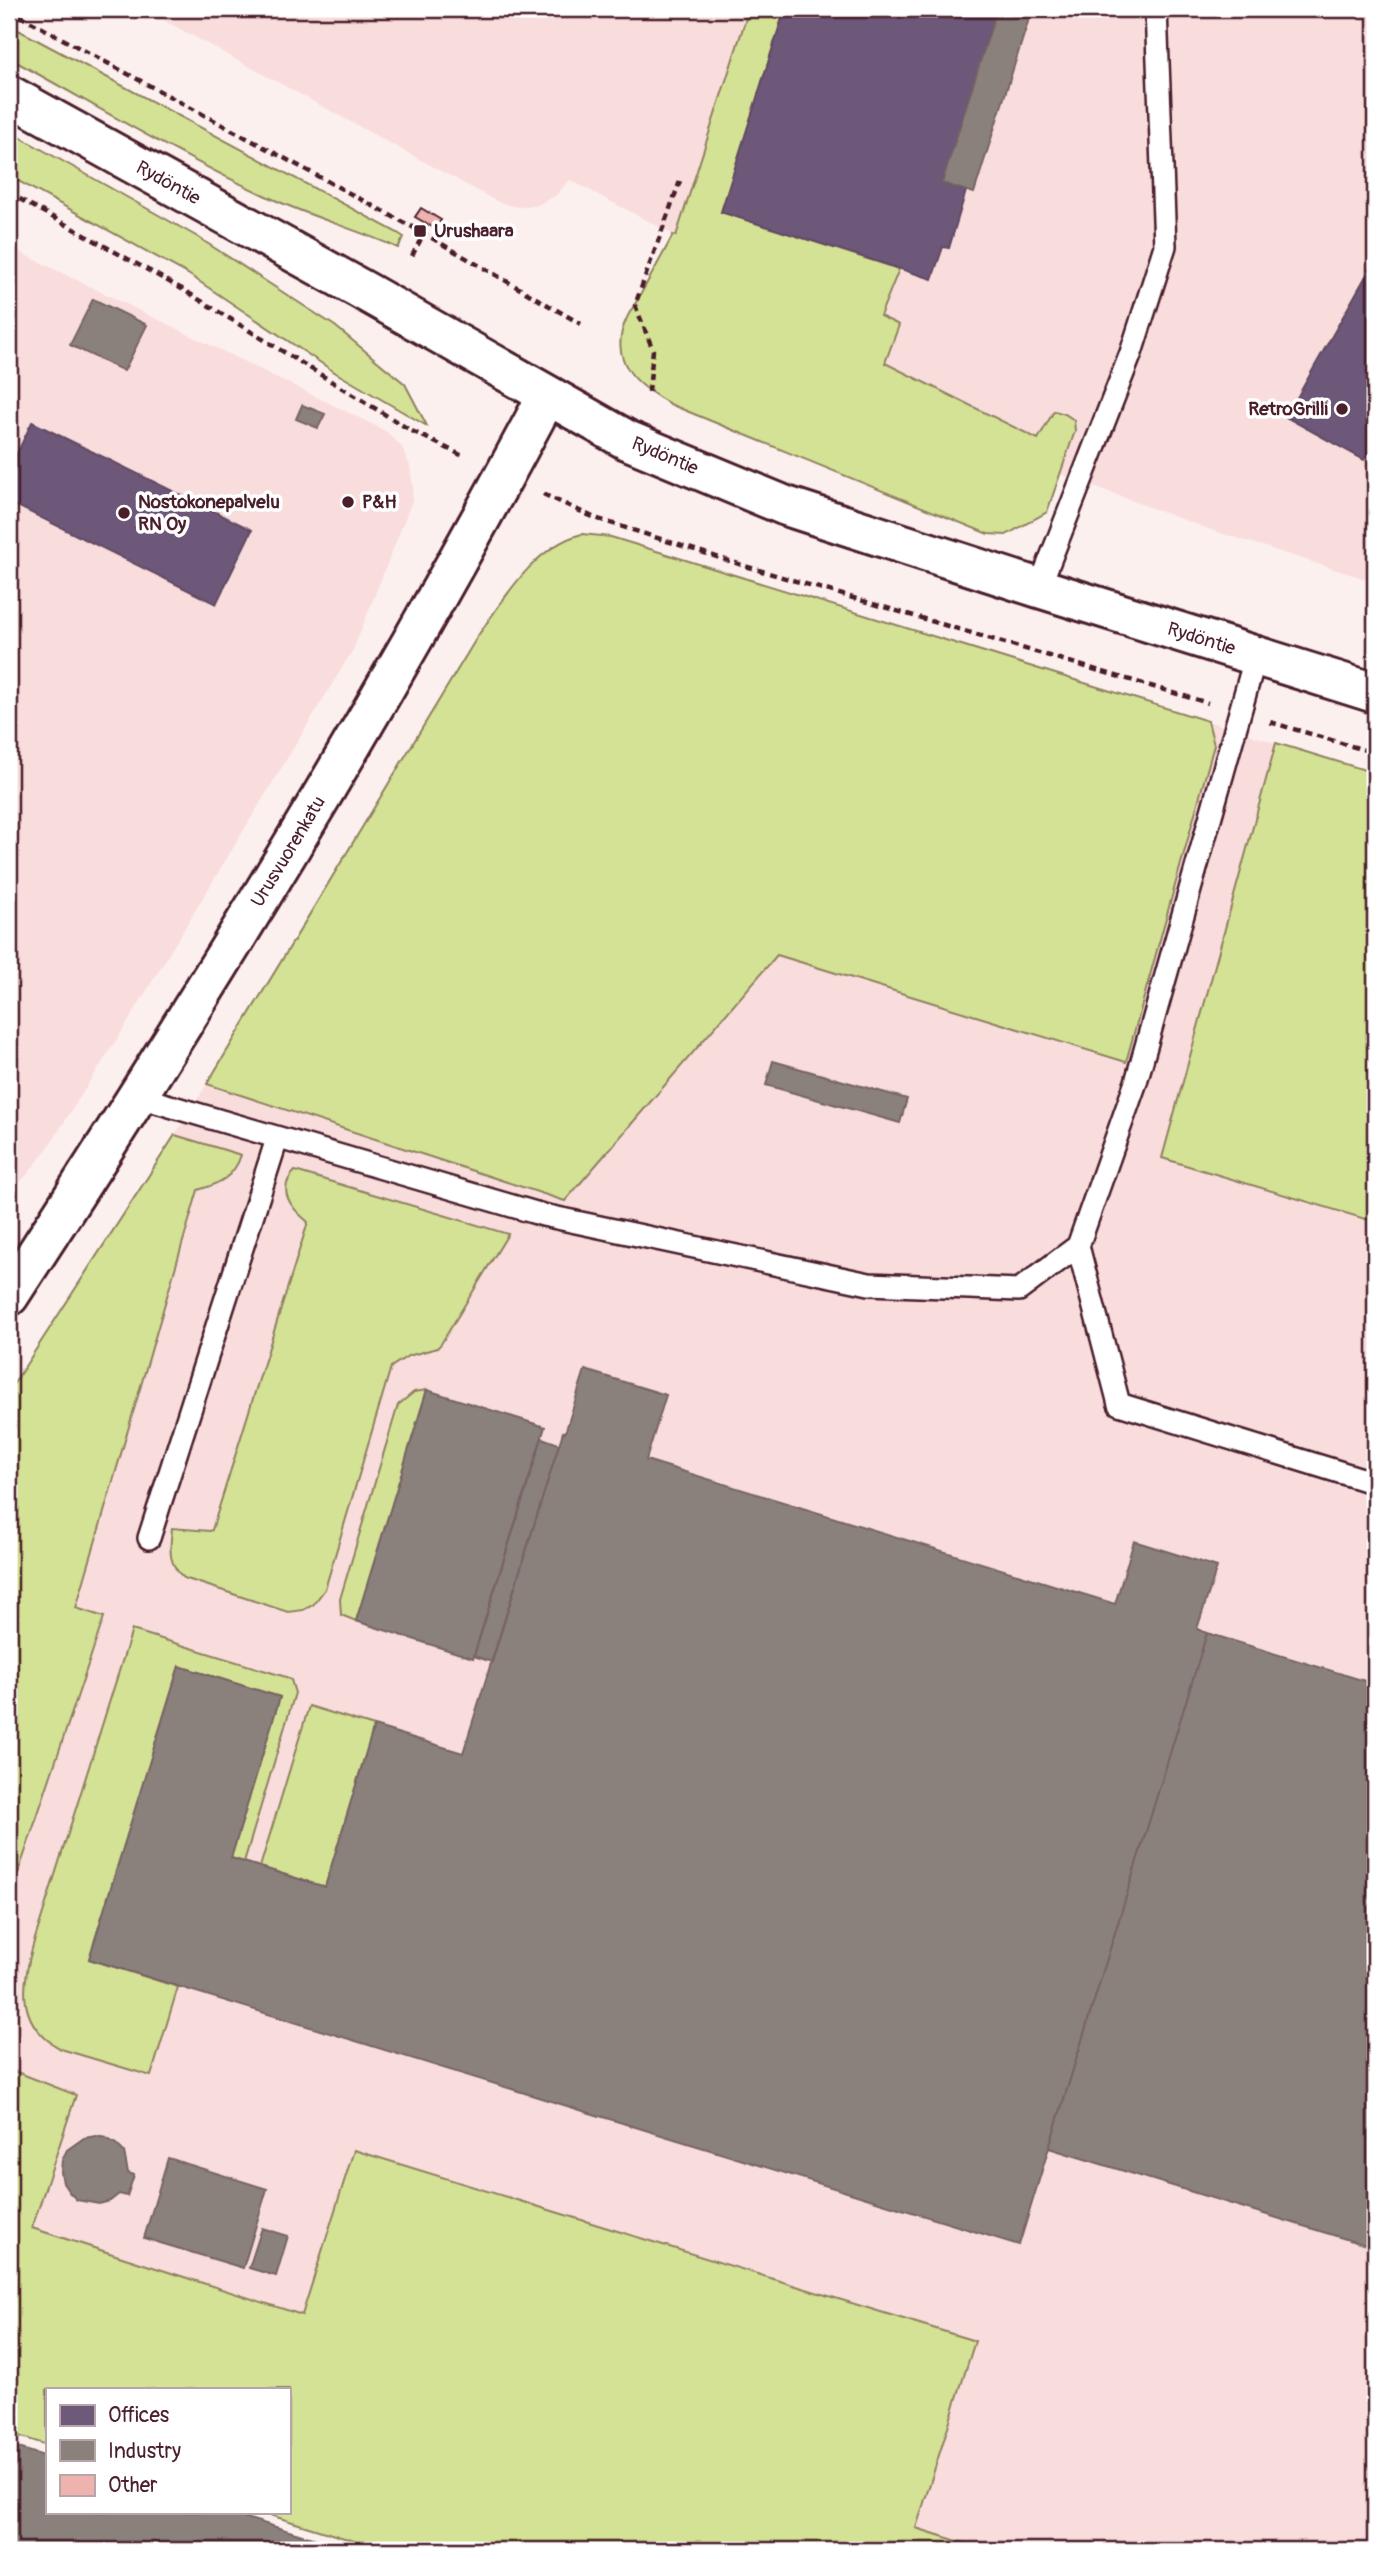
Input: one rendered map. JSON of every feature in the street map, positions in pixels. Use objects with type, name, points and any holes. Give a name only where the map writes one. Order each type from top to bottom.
[{"type":"street","name":"Rydöntie","points":[[9,94],[627,440],[786,506],[1375,693]]},
{"type":"street","name":"Urusvuorenkatu","points":[[9,1296],[139,1097],[360,732],[547,396]]},
{"type":"lane","points":[[1039,588],[1131,353],[1166,246],[1156,9]]},
{"type":"lane","points":[[139,1097],[543,1215],[869,1284],[1019,1290],[1078,1245],[1136,1082],[1256,656]]},
{"type":"lane","points":[[149,1538],[277,1139]]},
{"type":"lane","points":[[1078,1245],[1119,1404],[1375,1483]]},
{"type":"path","points":[[9,10],[424,233],[581,324]]},
{"type":"path","points":[[649,392],[653,350],[635,305],[680,181]]},
{"type":"path","points":[[9,193],[182,289],[411,430]]},
{"type":"path","points":[[412,256],[424,233]]},
{"type":"path","points":[[564,505],[745,566],[1375,753]]},
{"type":"shaded area","points":[[143,9],[1375,9],[1375,582],[1208,529],[1058,473],[676,236],[570,180],[555,196],[536,206],[517,207],[498,202]]},
{"type":"shaded area","points":[[9,247],[387,432],[402,447],[410,466],[413,487],[412,501],[354,648],[126,1025],[47,1149],[9,1193]]},
{"type":"shaded area","points":[[1208,721],[1276,743],[1162,1158],[1375,1222],[1375,2550],[986,2550],[915,2528],[974,2341],[355,2150],[302,2315],[31,2228],[76,2095],[9,2069],[9,1900],[104,1617],[76,1608],[198,1190],[213,1186],[241,1155],[175,1135],[207,1084],[565,1201],[777,955],[1126,1062],[1214,746]]},
{"type":"green space","points":[[749,9],[785,9],[721,212],[899,269],[880,316],[899,325],[885,363],[1038,439],[1054,411],[1074,420],[1075,431],[1047,512],[1006,535],[988,534],[672,405],[638,381],[624,361],[621,335],[626,320],[673,235],[676,236]]},
{"type":"green space","points":[[9,25],[396,232],[404,237],[398,248],[297,209],[232,180],[9,58]]},
{"type":"green space","points":[[9,131],[196,236],[335,326],[405,384],[427,426],[336,373],[188,274],[9,176]]},
{"type":"green space","points":[[582,534],[611,537],[1208,721],[1214,745],[1126,1062],[777,955],[565,1201],[207,1084],[479,634],[511,589],[536,561],[565,540]]},
{"type":"green space","points":[[1276,743],[1375,773],[1375,1222],[1162,1158]]},
{"type":"green space","points":[[175,1135],[241,1155],[230,1174],[213,1185],[198,1190],[76,1608],[104,1617],[9,1900],[9,1391]]},
{"type":"green space","points":[[295,1171],[508,1234],[441,1344],[437,1348],[408,1356],[391,1367],[325,1589],[313,1605],[303,1610],[288,1612],[184,1578],[172,1561],[170,1549],[172,1528],[212,1530],[308,1222],[291,1205],[286,1192],[289,1178]]},
{"type":"green space","points":[[427,1390],[356,1621],[341,1615],[340,1599],[398,1405],[414,1392]]},
{"type":"green space","points":[[132,1630],[286,1677],[291,1680],[295,1693],[244,1862],[231,1858],[280,1697],[179,1666],[89,1959],[178,1987],[151,2076],[61,2049],[36,2029],[26,2004],[25,1990],[33,1945]]},
{"type":"green space","points":[[309,1706],[374,1726],[325,1887],[260,1867]]},
{"type":"green space","points":[[9,2069],[76,2095],[32,2228],[302,2315],[354,2150],[975,2341],[916,2528],[986,2550],[383,2550],[266,2514],[290,2514],[290,2388],[46,2388],[46,2445],[9,2433]]},
{"type":"building: Offices","points":[[785,9],[997,9],[942,183],[966,191],[949,248],[943,247],[932,279],[721,212]]},
{"type":"building: Offices","points":[[1375,260],[1375,439],[1364,460],[1286,417]]},
{"type":"building: Offices","points":[[32,422],[252,530],[216,604],[9,502],[9,470]]},
{"type":"building: Industry","points":[[997,9],[1032,9],[974,193],[942,183]]},
{"type":"building: Industry","points":[[93,299],[147,325],[124,371],[70,345]]},
{"type":"building: Industry","points":[[302,405],[325,414],[318,428],[296,419]]},
{"type":"building: Industry","points":[[773,1061],[907,1099],[900,1123],[766,1085]]},
{"type":"building: Industry","points":[[585,1370],[666,1395],[646,1460],[1115,1604],[1134,1541],[1217,1567],[1197,1629],[1207,1633],[1019,2245],[89,1959],[179,1666],[280,1697],[231,1858],[325,1887],[374,1726],[463,1753],[563,1432],[565,1433]]},
{"type":"building: Industry","points":[[427,1390],[545,1427],[473,1658],[356,1621]]},
{"type":"building: Industry","points":[[542,1438],[559,1444],[492,1662],[474,1656]]},
{"type":"building: Industry","points":[[1207,1633],[1375,1684],[1375,2248],[1049,2148]]},
{"type":"building: Industry","points":[[84,2138],[106,2138],[124,2152],[128,2173],[134,2175],[127,2196],[119,2194],[110,2201],[99,2204],[77,2200],[63,2183],[61,2172],[62,2160],[67,2150]]},
{"type":"building: Industry","points":[[168,2158],[267,2189],[243,2268],[144,2238]]},
{"type":"building: Industry","points":[[262,2228],[288,2236],[276,2276],[249,2268]]},
{"type":"building: Industry","points":[[9,2445],[46,2457],[46,2514],[233,2514],[352,2550],[9,2550]]},
{"type":"building: Other","points":[[421,208],[441,220],[436,229],[415,217]]},
{"type":"place","name":"Urushaara","points":[[420,231]]},
{"type":"place","name":"RetroGrilli","points":[[1342,409]]},
{"type":"place","name":"P&H","points":[[348,502]]},
{"type":"place","name":"Nostokonepalvelu RN Oy","points":[[124,513]]}]
